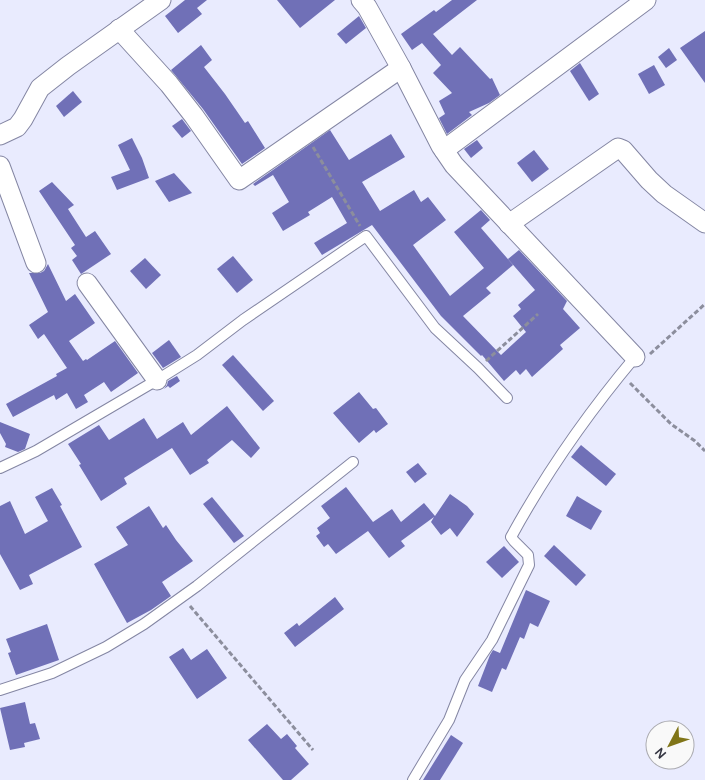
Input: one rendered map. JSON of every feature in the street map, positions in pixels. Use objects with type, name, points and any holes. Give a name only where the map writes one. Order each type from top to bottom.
[{"type":"street","points":[[0,134],[16,127],[23,119],[40,88],[161,0]]},
{"type":"street","points":[[444,150],[646,0]]},
{"type":"street","points":[[369,2],[401,68],[444,150],[454,165],[635,357]]},
{"type":"street","points":[[119,29],[174,90],[239,180],[401,68]]},
{"type":"street","points":[[509,224],[618,148],[623,150],[664,194],[705,224]]},
{"type":"street","points":[[0,166],[36,263]]},
{"type":"street","points":[[87,283],[157,380]]},
{"type":"lane","points":[[0,468],[36,452],[197,355],[244,320],[366,236],[435,328],[507,398]]},
{"type":"lane","points":[[413,780],[449,720],[465,680],[492,640],[529,565],[528,555],[511,537],[528,505],[561,454],[635,357]]},
{"type":"lane","points":[[0,690],[52,673],[106,647],[144,624],[353,462]]},
{"type":"path","points":[[305,134],[366,236]]},
{"type":"path","points":[[635,357],[646,358],[705,304]]},
{"type":"path","points":[[478,368],[538,314]]},
{"type":"path","points":[[621,374],[672,424],[705,451]]},
{"type":"path","points":[[182,596],[313,750]]},
{"type":"building","points":[[185,0],[207,0],[197,8],[202,14],[178,33],[165,16]]},
{"type":"building","points":[[277,0],[335,0],[300,28]]},
{"type":"building","points":[[452,0],[477,0],[433,34],[452,55],[460,47],[490,79],[492,78],[500,95],[489,103],[469,112],[472,115],[447,134],[439,118],[445,114],[439,101],[452,93],[433,73],[441,65],[422,43],[412,50],[401,34],[434,10],[436,12]]},
{"type":"building","points":[[359,16],[366,28],[346,44],[337,34]]},
{"type":"building","points":[[705,31],[705,83],[680,48]]},
{"type":"building","points":[[201,45],[212,60],[204,67],[245,123],[248,121],[265,148],[242,164],[203,109],[171,70]]},
{"type":"building","points":[[669,48],[677,60],[666,68],[658,57]]},
{"type":"building","points":[[580,63],[599,94],[589,101],[570,71]]},
{"type":"building","points":[[654,65],[665,85],[649,94],[638,74]]},
{"type":"building","points":[[73,91],[82,102],[64,117],[56,106]]},
{"type":"building","points":[[182,119],[191,131],[182,138],[172,126]]},
{"type":"building","points":[[330,130],[349,160],[391,134],[405,157],[362,182],[380,211],[414,190],[421,202],[428,197],[446,220],[413,245],[450,296],[484,268],[454,232],[481,210],[490,220],[481,228],[513,265],[486,288],[491,293],[463,316],[501,355],[526,332],[513,316],[521,309],[518,305],[535,290],[508,259],[519,250],[567,301],[563,309],[580,328],[560,345],[563,349],[532,377],[526,369],[520,375],[516,370],[504,381],[482,355],[441,316],[372,225],[322,255],[314,243],[347,223],[332,197],[308,212],[310,215],[283,231],[272,213],[289,202],[273,175],[255,186],[253,184]]},
{"type":"building","points":[[132,138],[149,178],[117,190],[111,177],[130,170],[118,145]]},
{"type":"building","points":[[477,140],[483,148],[471,158],[464,149]]},
{"type":"building","points":[[534,150],[549,169],[532,182],[517,163]]},
{"type":"building","points":[[174,173],[192,193],[169,202],[155,181]]},
{"type":"building","points":[[52,182],[74,205],[68,209],[86,237],[95,231],[111,254],[81,274],[72,260],[77,256],[71,248],[75,245],[39,191]]},
{"type":"building","points":[[233,256],[253,280],[237,293],[217,269]]},
{"type":"building","points":[[145,258],[161,275],[146,289],[130,271]]},
{"type":"building","points":[[48,264],[66,301],[75,294],[95,323],[69,341],[83,361],[115,341],[138,373],[111,392],[104,382],[84,395],[88,402],[76,409],[67,393],[56,400],[54,395],[13,417],[6,404],[57,376],[56,374],[67,368],[44,334],[38,339],[29,325],[48,312],[29,273],[40,273],[44,271]]},
{"type":"building","points":[[169,340],[181,357],[163,368],[152,353]]},
{"type":"building","points":[[233,355],[274,401],[263,411],[222,365]]},
{"type":"building","points":[[177,376],[180,381],[170,388],[168,386],[164,389],[168,381]]},
{"type":"building","points":[[359,392],[373,409],[376,408],[388,424],[376,433],[374,430],[359,443],[333,413]]},
{"type":"building","points":[[227,406],[260,448],[251,458],[232,440],[207,460],[209,463],[190,475],[172,448],[124,478],[127,484],[101,501],[68,444],[99,425],[109,440],[144,418],[157,439],[183,422],[191,435]]},
{"type":"building","points":[[0,422],[30,434],[25,449],[18,452],[5,447],[6,444],[0,433]]},
{"type":"building","points":[[581,445],[616,474],[606,486],[571,457]]},
{"type":"building","points":[[418,463],[427,474],[415,483],[406,472]]},
{"type":"building","points":[[346,487],[373,522],[392,509],[401,522],[424,503],[435,516],[450,494],[467,506],[474,514],[457,537],[450,528],[441,535],[431,522],[434,517],[401,541],[405,546],[389,558],[368,531],[336,554],[328,544],[324,547],[316,536],[320,533],[317,528],[330,518],[321,506]]},
{"type":"building","points":[[52,488],[82,547],[29,575],[33,584],[20,590],[0,554],[0,506],[10,501],[25,534],[48,521],[35,497]]},
{"type":"building","points":[[577,496],[602,511],[591,530],[566,516]]},
{"type":"building","points":[[212,497],[244,536],[234,543],[203,504]]},
{"type":"building","points":[[149,506],[163,528],[166,525],[193,561],[162,582],[171,596],[127,623],[94,564],[128,545],[116,527]]},
{"type":"building","points":[[554,545],[586,575],[576,586],[544,556]]},
{"type":"building","points":[[504,546],[519,562],[502,578],[486,562]]},
{"type":"building","points":[[526,590],[550,601],[538,627],[530,623],[524,639],[520,637],[506,670],[502,668],[492,692],[478,686],[493,650],[500,653]]},
{"type":"building","points":[[335,597],[344,609],[295,647],[284,633],[297,623],[299,626]]},
{"type":"building","points":[[47,624],[59,660],[16,675],[8,653],[11,652],[6,639]]},
{"type":"building","points":[[183,648],[191,660],[207,649],[227,678],[197,699],[169,657]]},
{"type":"building","points":[[25,702],[30,724],[35,723],[40,739],[24,743],[25,747],[10,750],[0,708]]},
{"type":"building","points":[[267,724],[281,739],[287,734],[297,746],[295,748],[309,764],[291,780],[283,780],[248,740]]},
{"type":"building","points":[[451,735],[463,743],[440,780],[423,780]]}]
